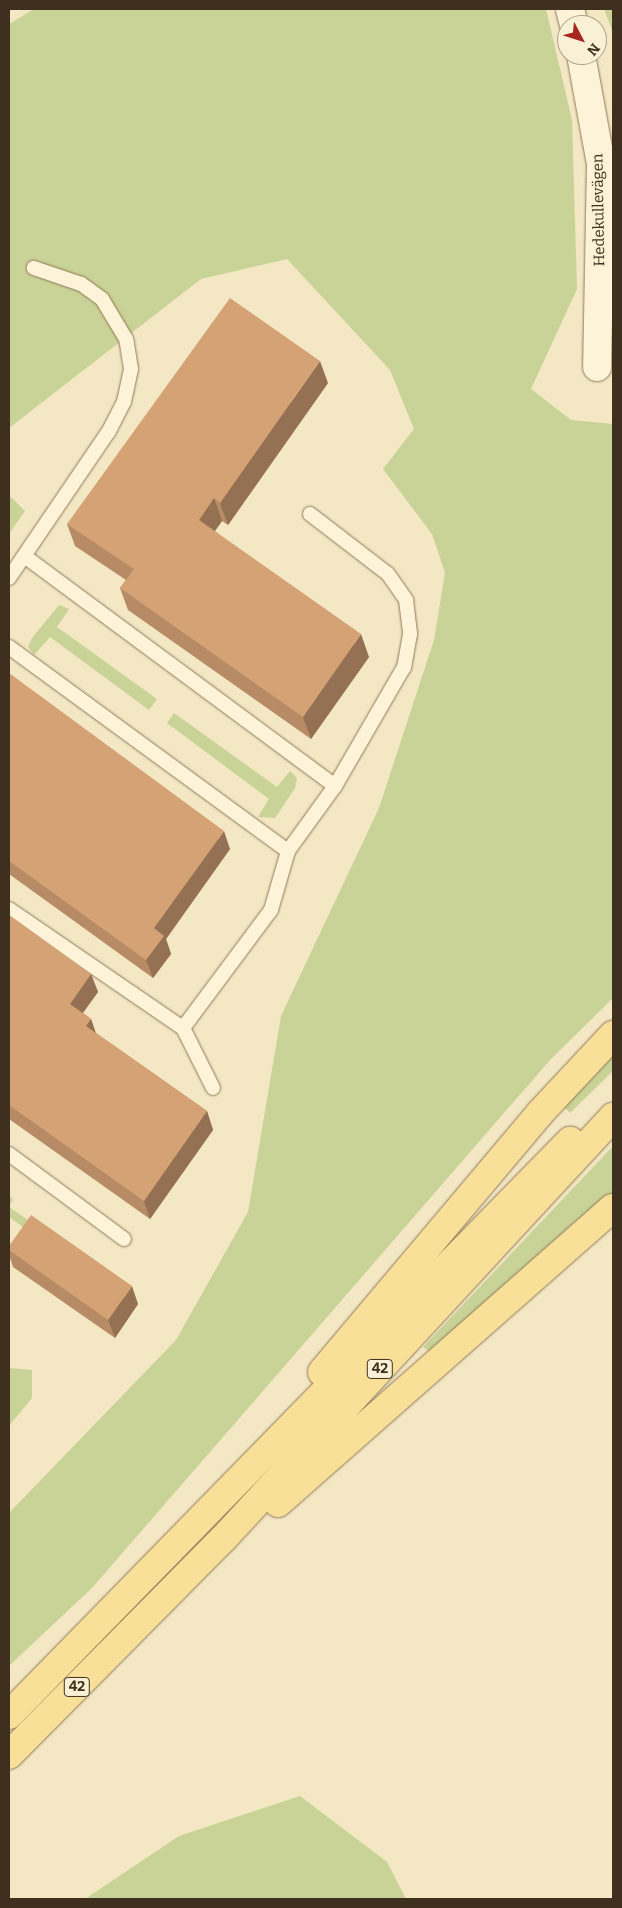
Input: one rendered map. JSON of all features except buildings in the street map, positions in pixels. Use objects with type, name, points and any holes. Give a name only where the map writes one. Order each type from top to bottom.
[{"type":"main road","points":[[202,1518],[528,1127],[613,1035]]},
{"type":"main road","name":"42","points":[[9,1715],[511,1198],[613,1104]]},
{"type":"main road","name":"42","points":[[9,1755],[145,1620],[613,1118]]},
{"type":"main road","points":[[145,1620],[613,1208]]},
{"type":"street","name":"Hedekullevägen","points":[[583,65],[601,164],[597,366]]},
{"type":"lane","points":[[9,578],[109,431],[124,402],[131,369],[126,339],[102,299],[81,284],[34,268]]},
{"type":"lane","points":[[183,1028],[271,910],[288,851],[335,786],[404,667],[410,634],[406,600],[388,574],[310,514]]},
{"type":"lane","points":[[25,557],[335,786]]},
{"type":"lane","points":[[9,648],[288,851]]},
{"type":"lane","points":[[9,909],[183,1028],[212,1088]]},
{"type":"lane","points":[[9,1154],[124,1239]]},
{"type":"green space","points":[[34,9],[546,9],[557,56],[557,65],[559,65],[572,120],[577,289],[531,389],[571,420],[613,424],[613,998],[550,1060],[92,1588],[9,1666],[9,1513],[176,1340],[248,1212],[281,1016],[379,808],[434,640],[445,573],[432,534],[383,469],[414,429],[390,370],[287,259],[201,279],[9,428],[9,24]]},
{"type":"green space","points":[[604,9],[613,9],[613,33],[607,15]]},
{"type":"green space","points":[[9,495],[25,511],[9,534]]},
{"type":"green space","points":[[59,605],[69,609],[57,627],[157,699],[149,710],[50,637],[34,655],[28,647],[32,638]]},
{"type":"green space","points":[[174,713],[277,787],[290,771],[297,778],[295,788],[275,818],[258,817],[269,799],[167,723]]},
{"type":"green space","points":[[613,1055],[613,1071],[570,1113],[564,1107]]},
{"type":"green space","points":[[613,1146],[613,1195],[431,1353],[423,1347]]},
{"type":"green space","points":[[9,1196],[13,1199],[9,1207]]},
{"type":"green space","points":[[9,1207],[34,1224],[30,1232],[9,1217]]},
{"type":"green space","points":[[9,1368],[32,1370],[32,1398],[9,1426]]},
{"type":"green space","points":[[300,1796],[387,1862],[406,1899],[85,1899],[179,1836]]}]
